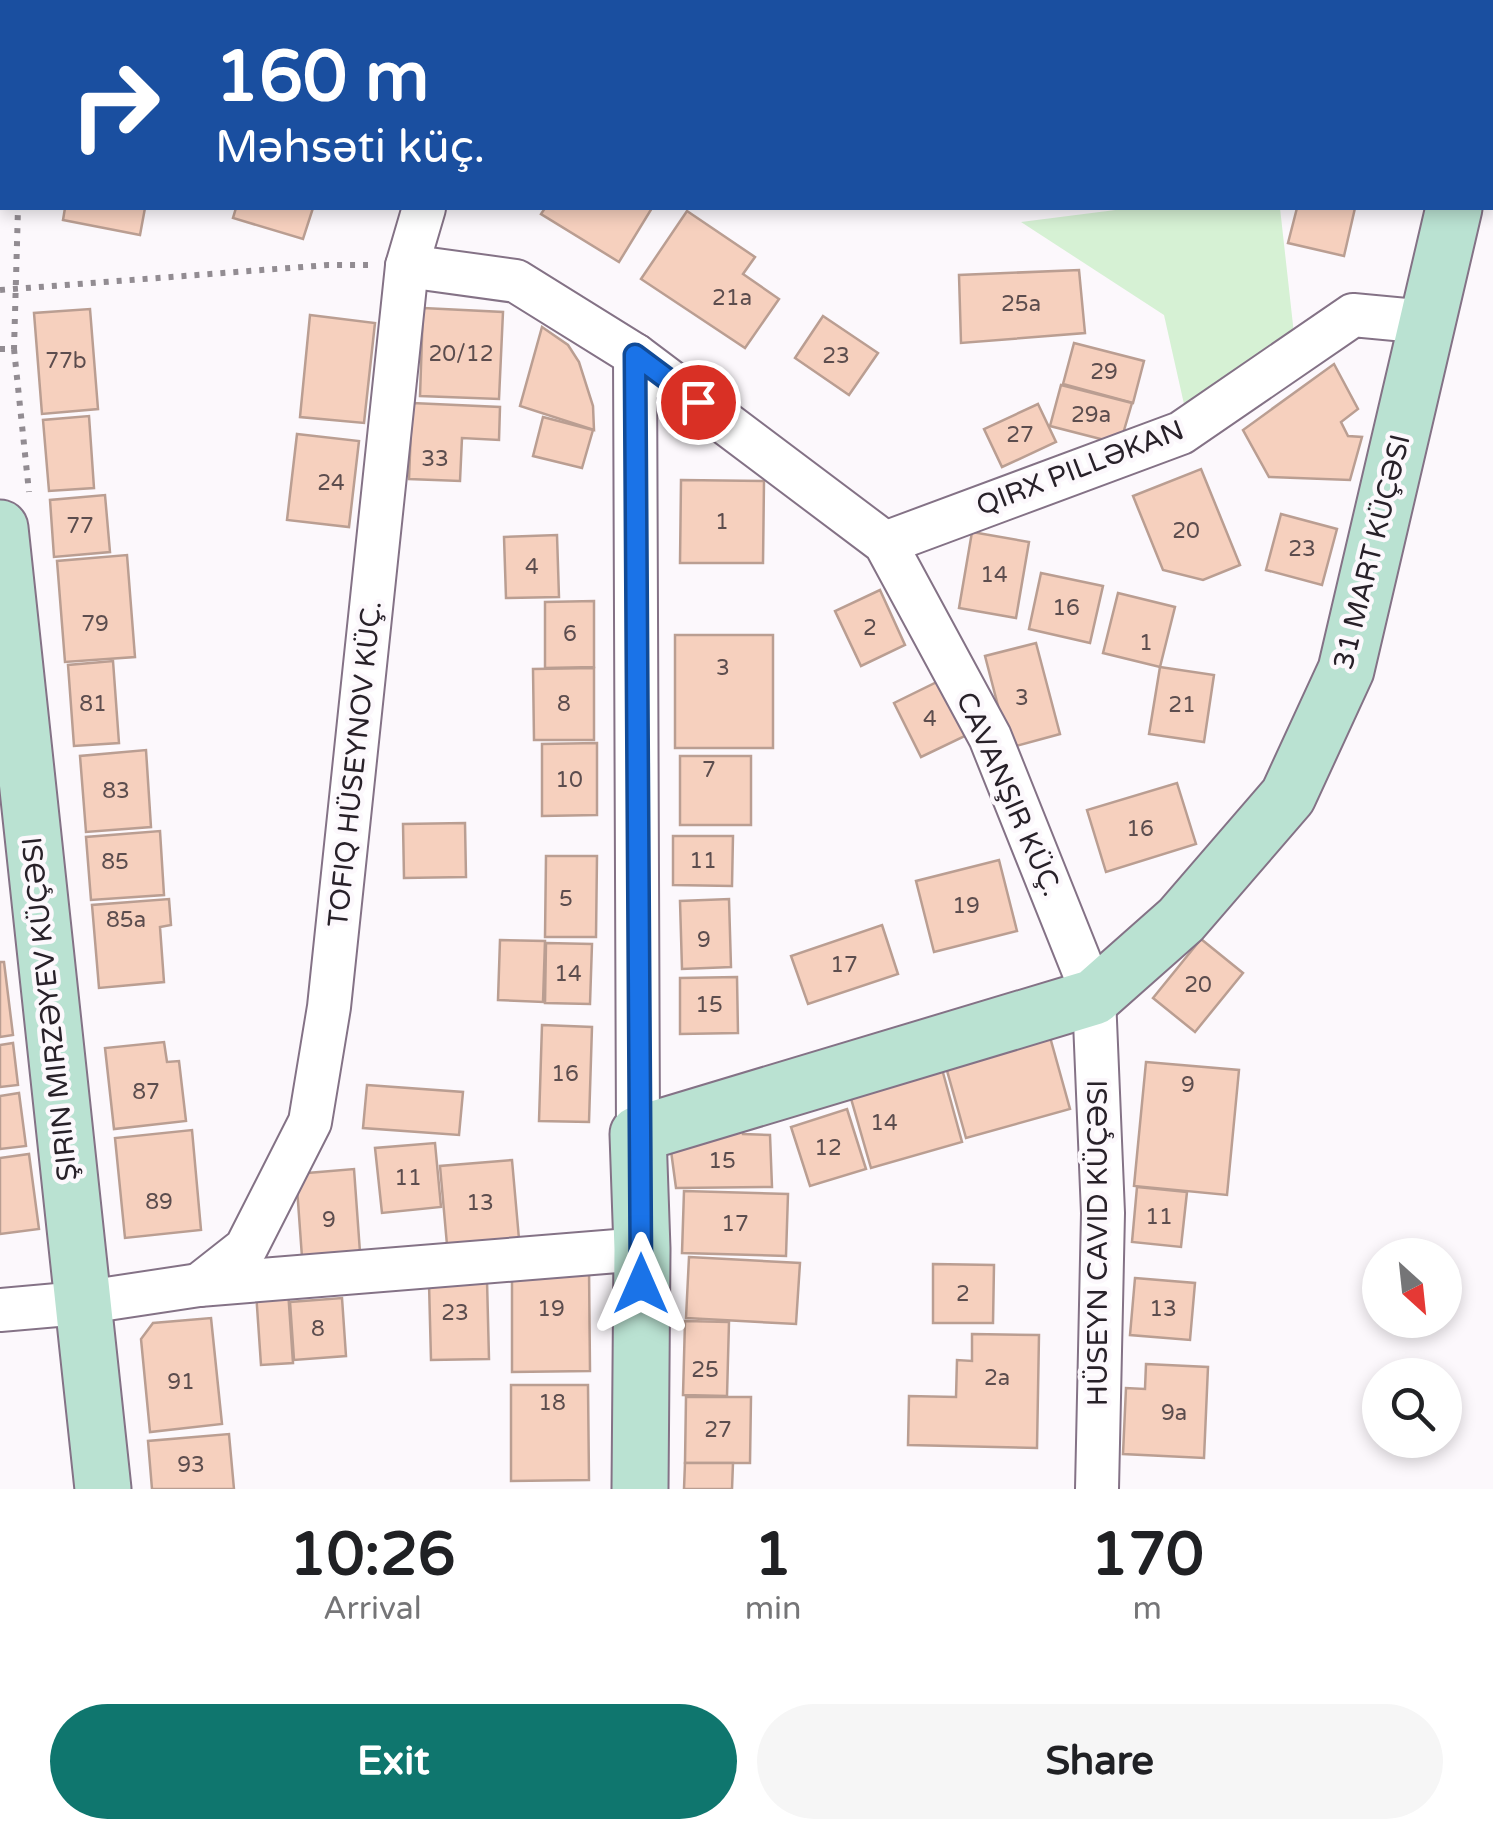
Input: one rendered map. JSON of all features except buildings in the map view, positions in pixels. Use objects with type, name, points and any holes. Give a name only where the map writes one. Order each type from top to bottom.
[{"type":"street","name":"TOFIQ HÜSEYNOV KÜÇ.","points":[[200,1286],[246,1248],[310,1122],[331,988],[407,266],[423,210]]},
{"type":"street","name":"31 MART KÜÇƏSI","points":[[638,1134],[1094,996],[1181,920],[1288,796],[1346,670],[1454,210]]},
{"type":"street","points":[[407,266],[516,281],[635,355],[885,543],[1181,432],[1353,315],[1426,322]]},
{"type":"street","points":[[635,355],[638,1134],[642,1248],[640,1489]]},
{"type":"street","name":"ŞIRIN MIRZƏYEV KÜÇƏSI","points":[[0,528],[80,1303],[103,1489]]},
{"type":"street","name":"CAVANŞIR KÜÇ.","points":[[885,543],[990,737],[1094,996]]},
{"type":"street","name":"HÜSEYN CAVID KÜÇƏSI","points":[[1094,996],[1104,1213],[1097,1489]]},
{"type":"street","points":[[0,1310],[200,1286],[642,1248]]},
{"type":"path","points":[[0,349],[14,349],[18,210]]},
{"type":"path","points":[[0,290],[328,265]]},
{"type":"green space","points":[[1115,210],[1280,210],[1295,343],[1186,413],[1164,315],[1021,222]]},
{"type":"route","points":[[641,1284],[635,355],[698,402]]}]
